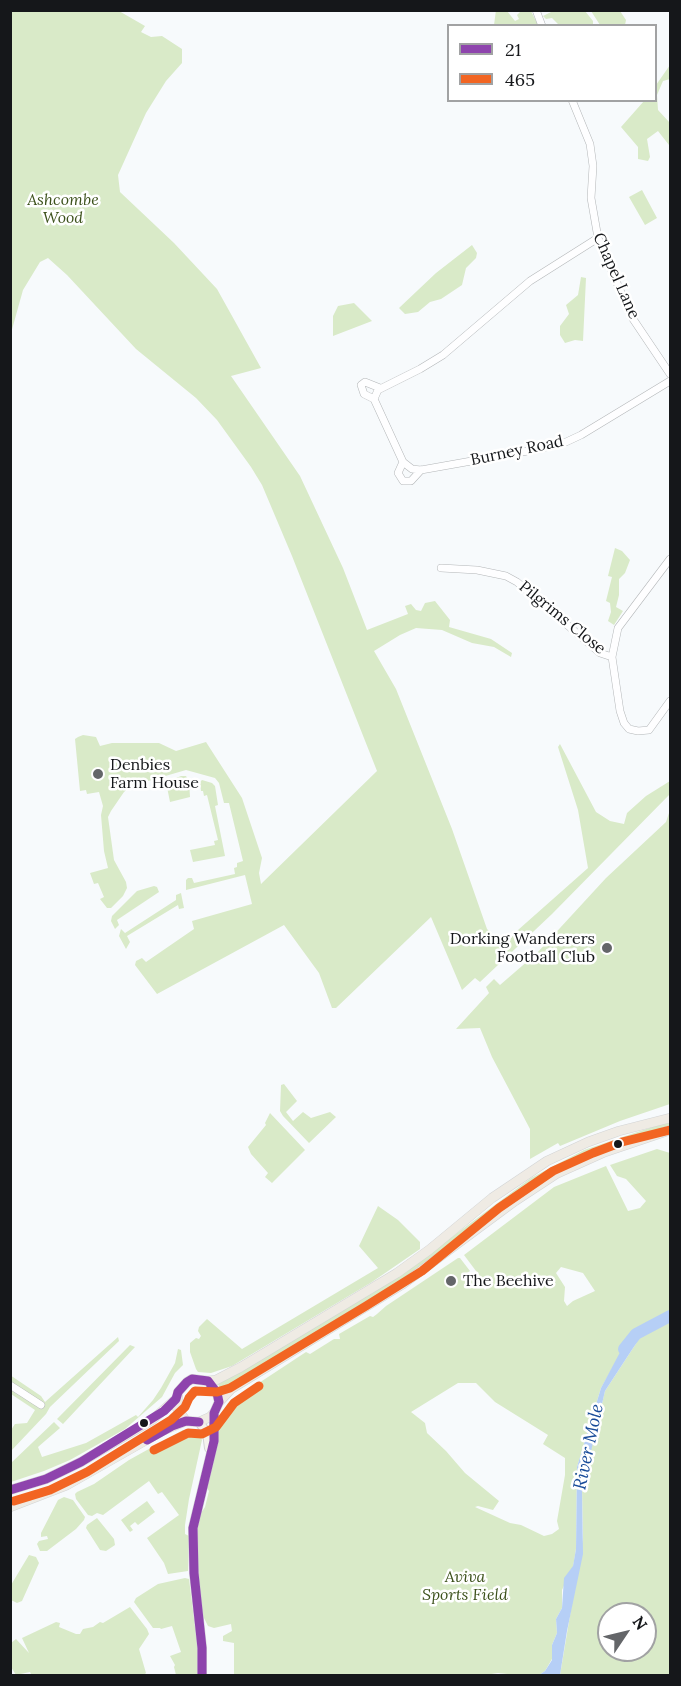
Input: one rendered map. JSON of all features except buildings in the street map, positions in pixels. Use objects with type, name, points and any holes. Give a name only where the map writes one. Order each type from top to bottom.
[{"type":"highway","points":[[186,1421],[177,1408],[176,1399],[178,1392],[187,1382],[192,1379],[208,1381],[225,1377],[397,1273],[492,1198],[547,1161],[619,1131],[670,1118]]},
{"type":"highway","points":[[10,1507],[68,1485],[162,1431],[186,1421],[199,1422],[210,1417],[219,1401],[231,1389],[404,1284],[515,1201],[556,1174],[605,1152],[670,1130]]},
{"type":"highway","points":[[208,1381],[217,1393],[219,1401]]},
{"type":"highway","points":[[10,1490],[46,1479],[81,1462],[152,1420],[176,1399]]},
{"type":"main road","points":[[202,1676],[203,1655],[194,1563],[194,1528],[207,1463],[214,1441],[214,1413]]},
{"type":"main road","points":[[199,1422],[207,1433],[207,1463]]},
{"type":"street","name":"Chapel Lane","points":[[573,102],[587,134],[591,152],[593,166],[591,198],[598,238],[632,316],[670,374]]},
{"type":"street","name":"Burney Road","points":[[598,238],[535,277],[443,355],[380,388],[365,382],[361,385],[364,394],[374,399],[403,462],[398,473],[402,480],[407,482],[411,481],[421,470],[566,442],[670,381]]},
{"type":"street","points":[[374,399],[380,388]]},
{"type":"street","points":[[403,462],[412,469],[421,470]]},
{"type":"street","points":[[670,559],[618,628],[612,657],[620,711],[629,729],[649,730],[670,701]]},
{"type":"street","name":"Pilgrims Close","points":[[441,568],[477,570],[506,576],[517,582],[600,653],[612,657]]},
{"type":"street","points":[[10,1385],[40,1405]]},
{"type":"green space","name":"Ashcombe Wood","points":[[11,10],[119,11],[145,26],[141,32],[151,37],[162,36],[182,49],[182,63],[166,81],[146,113],[118,175],[120,192],[174,243],[217,289],[261,368],[231,376],[300,476],[343,568],[367,630],[408,614],[405,606],[411,604],[416,610],[421,611],[425,603],[435,601],[450,620],[449,627],[491,639],[512,653],[511,657],[494,647],[472,643],[442,630],[416,628],[374,651],[396,689],[452,829],[487,929],[504,946],[518,930],[588,868],[578,810],[558,747],[560,744],[596,812],[610,821],[624,824],[627,813],[646,796],[670,781],[670,794],[552,914],[480,982],[475,978],[462,990],[431,917],[336,1008],[332,1008],[319,973],[284,925],[157,994],[135,965],[136,961],[142,958],[146,962],[194,929],[192,921],[252,904],[245,875],[186,890],[188,878],[192,878],[194,883],[235,874],[234,868],[237,867],[237,863],[243,861],[229,803],[224,803],[219,783],[215,778],[186,770],[131,786],[111,811],[108,817],[114,860],[127,888],[123,896],[111,908],[107,908],[100,899],[104,897],[98,883],[94,884],[90,873],[108,868],[101,815],[103,806],[99,792],[87,794],[86,790],[80,791],[75,739],[78,737],[83,735],[96,737],[100,746],[112,743],[159,743],[176,751],[206,742],[242,798],[262,858],[259,873],[261,884],[377,771],[262,485],[217,420],[196,398],[136,349],[67,275],[48,258],[40,262],[23,290],[11,333]]},
{"type":"green space","points":[[496,10],[507,11],[515,21],[519,19],[517,15],[521,11],[531,11],[538,24],[494,24]]},
{"type":"green space","points":[[553,11],[585,11],[593,24],[558,24],[552,18],[546,19],[543,16]]},
{"type":"green space","points":[[591,11],[620,11],[626,20],[625,24],[599,24]]},
{"type":"green space","points":[[670,65],[670,79],[663,81],[657,95],[657,84]]},
{"type":"green space","points":[[657,95],[658,110],[670,123],[670,145],[658,131],[647,139],[650,157],[648,161],[638,159],[638,147],[621,127],[643,102],[657,102]]},
{"type":"green space","points":[[642,190],[657,218],[645,225],[629,197]]},
{"type":"green space","points":[[472,245],[477,253],[476,258],[466,268],[462,285],[441,299],[430,302],[418,312],[405,314],[399,308],[436,273]]},
{"type":"green space","points":[[581,277],[586,278],[583,341],[575,340],[565,343],[560,335],[560,326],[569,314],[566,305],[578,295]]},
{"type":"green space","points":[[354,303],[372,321],[333,336],[333,316],[338,306]]},
{"type":"green space","points":[[615,548],[622,551],[630,560],[625,573],[619,579],[616,607],[623,611],[614,625],[608,621],[611,612],[610,603],[606,601],[612,577],[608,576]]},
{"type":"green space","points":[[186,776],[189,781],[190,797],[170,802],[166,782]]},
{"type":"green space","points":[[202,780],[215,786],[218,805],[215,806],[225,856],[193,862],[190,850],[215,845],[214,841],[218,840],[207,795],[204,796],[201,791],[200,782]]},
{"type":"green space","points":[[670,810],[670,1104],[620,1121],[560,1146],[558,1143],[530,1159],[530,1129],[492,1057],[480,1028],[456,1029],[489,993],[486,987],[494,979],[500,985],[537,953],[606,878],[666,822]]},
{"type":"green space","points":[[154,886],[159,892],[117,920],[119,925],[115,929],[111,921],[112,916],[137,891]]},
{"type":"green space","points":[[181,893],[184,908],[179,909],[178,905],[127,936],[130,942],[126,949],[119,936],[121,929],[125,933],[176,900],[176,895]]},
{"type":"green space","points":[[284,1084],[297,1101],[286,1112],[293,1121],[303,1112],[311,1118],[330,1112],[336,1117],[309,1143],[280,1111],[281,1085]]},
{"type":"green space","points":[[270,1113],[305,1150],[272,1183],[265,1177],[268,1173],[251,1154],[248,1147],[266,1125]]},
{"type":"green space","points":[[670,1121],[670,1127],[577,1160],[402,1281],[221,1391],[218,1384],[425,1257],[531,1178],[584,1150]]},
{"type":"green space","name":"Aviva Sports Field","points":[[657,1149],[670,1153],[670,1675],[560,1675],[583,1538],[582,1490],[589,1457],[605,1391],[637,1342],[618,1358],[601,1388],[577,1467],[576,1549],[573,1567],[562,1590],[562,1608],[556,1619],[557,1633],[552,1645],[552,1659],[545,1671],[539,1675],[498,1673],[478,1676],[234,1675],[234,1643],[223,1641],[223,1636],[232,1631],[231,1624],[214,1628],[208,1626],[202,1614],[197,1559],[198,1525],[209,1491],[207,1488],[218,1443],[216,1437],[227,1404],[306,1352],[310,1354],[334,1339],[340,1339],[339,1334],[370,1316],[373,1317],[458,1258],[470,1271],[467,1273],[469,1277],[472,1275],[485,1290],[488,1287],[464,1255],[554,1187],[606,1166],[628,1211],[640,1208],[646,1201],[626,1179],[617,1176],[610,1165]],"holes":[[[561,1267],[583,1273],[595,1291],[567,1306],[564,1301],[565,1287],[556,1273]],[[458,1383],[476,1383],[495,1402],[548,1435],[543,1444],[565,1458],[565,1475],[557,1521],[559,1529],[552,1534],[544,1536],[475,1507],[493,1510],[499,1501],[465,1473],[427,1433],[425,1423],[411,1412]]]},
{"type":"green space","points":[[378,1206],[398,1220],[420,1242],[420,1249],[372,1282],[232,1366],[211,1373],[198,1372],[190,1352],[190,1343],[196,1338],[199,1339],[201,1336],[198,1331],[199,1327],[207,1319],[242,1349],[378,1268],[359,1246]]},
{"type":"green space","points":[[118,1337],[119,1341],[50,1407],[11,1451],[11,1430],[15,1424],[27,1423],[35,1410],[11,1394],[10,1375],[41,1396],[45,1402]]},
{"type":"green space","points":[[130,1345],[135,1347],[63,1424],[57,1419]]},
{"type":"green space","points":[[178,1349],[181,1350],[183,1365],[175,1373],[162,1397],[125,1429],[70,1460],[11,1482],[11,1463],[54,1422],[60,1428],[38,1447],[42,1457],[86,1443],[136,1415],[138,1417],[161,1388],[175,1363]]},
{"type":"green space","points":[[183,1430],[199,1433],[202,1440],[185,1525],[185,1534],[189,1536],[188,1571],[168,1574],[164,1563],[147,1538],[179,1515],[162,1492],[158,1494],[149,1481],[103,1515],[97,1513],[92,1516],[88,1515],[75,1494]]},
{"type":"green space","points":[[64,1497],[73,1500],[85,1517],[84,1520],[47,1551],[40,1551],[37,1544],[39,1541],[48,1539],[47,1536],[41,1537],[41,1533],[58,1500]]},
{"type":"green space","points":[[147,1501],[155,1512],[138,1525],[135,1522],[130,1526],[133,1530],[130,1532],[121,1520]]},
{"type":"green space","points":[[97,1518],[114,1539],[115,1545],[106,1551],[100,1550],[86,1528]]},
{"type":"green space","points":[[29,1555],[36,1557],[39,1563],[22,1601],[17,1603],[11,1600],[11,1585]]},
{"type":"green space","points":[[189,1579],[199,1659],[197,1675],[176,1675],[175,1665],[170,1656],[181,1652],[172,1626],[161,1629],[153,1628],[134,1602],[136,1598],[158,1584]]},
{"type":"green space","points":[[130,1607],[149,1634],[139,1649],[146,1673],[144,1675],[32,1676],[30,1672],[16,1675],[11,1667],[11,1643],[16,1639],[29,1653],[22,1638],[56,1622],[60,1623],[59,1627],[80,1634],[83,1629],[93,1627],[100,1622],[103,1623]]},
{"type":"water","points":[[632,1334],[637,1342],[605,1391],[582,1490],[583,1554],[560,1675],[539,1675],[545,1671],[552,1660],[552,1645],[557,1633],[556,1619],[562,1608],[564,1578],[573,1566],[576,1549],[577,1467],[601,1388]]},
{"type":"waterway","name":"River Mole","points":[[624,1349],[636,1334],[670,1316]]},
{"type":"transit line","name":"465","points":[[14,1501],[50,1490],[87,1472],[171,1420],[185,1407],[195,1391],[217,1392],[230,1388],[366,1306],[422,1271],[499,1208],[553,1171],[622,1142],[670,1130]]},
{"type":"transit line","name":"21","points":[[10,1490],[46,1479],[81,1462],[164,1411],[176,1399],[178,1392],[187,1382],[192,1379],[208,1381],[217,1393],[219,1402],[214,1413],[214,1441],[193,1528],[202,1676]]},
{"type":"transit line","name":"465","points":[[154,1450],[188,1433],[202,1434],[216,1427],[234,1403],[259,1386]]},
{"type":"transit line","name":"21","points":[[147,1440],[186,1421],[199,1422]]},
{"type":"place","name":"Denbies Farm House","points":[[98,774]]},
{"type":"place","name":"Dorking Wanderers Football Club","points":[[607,948]]},
{"type":"place","name":"The Beehive","points":[[451,1281]]}]
